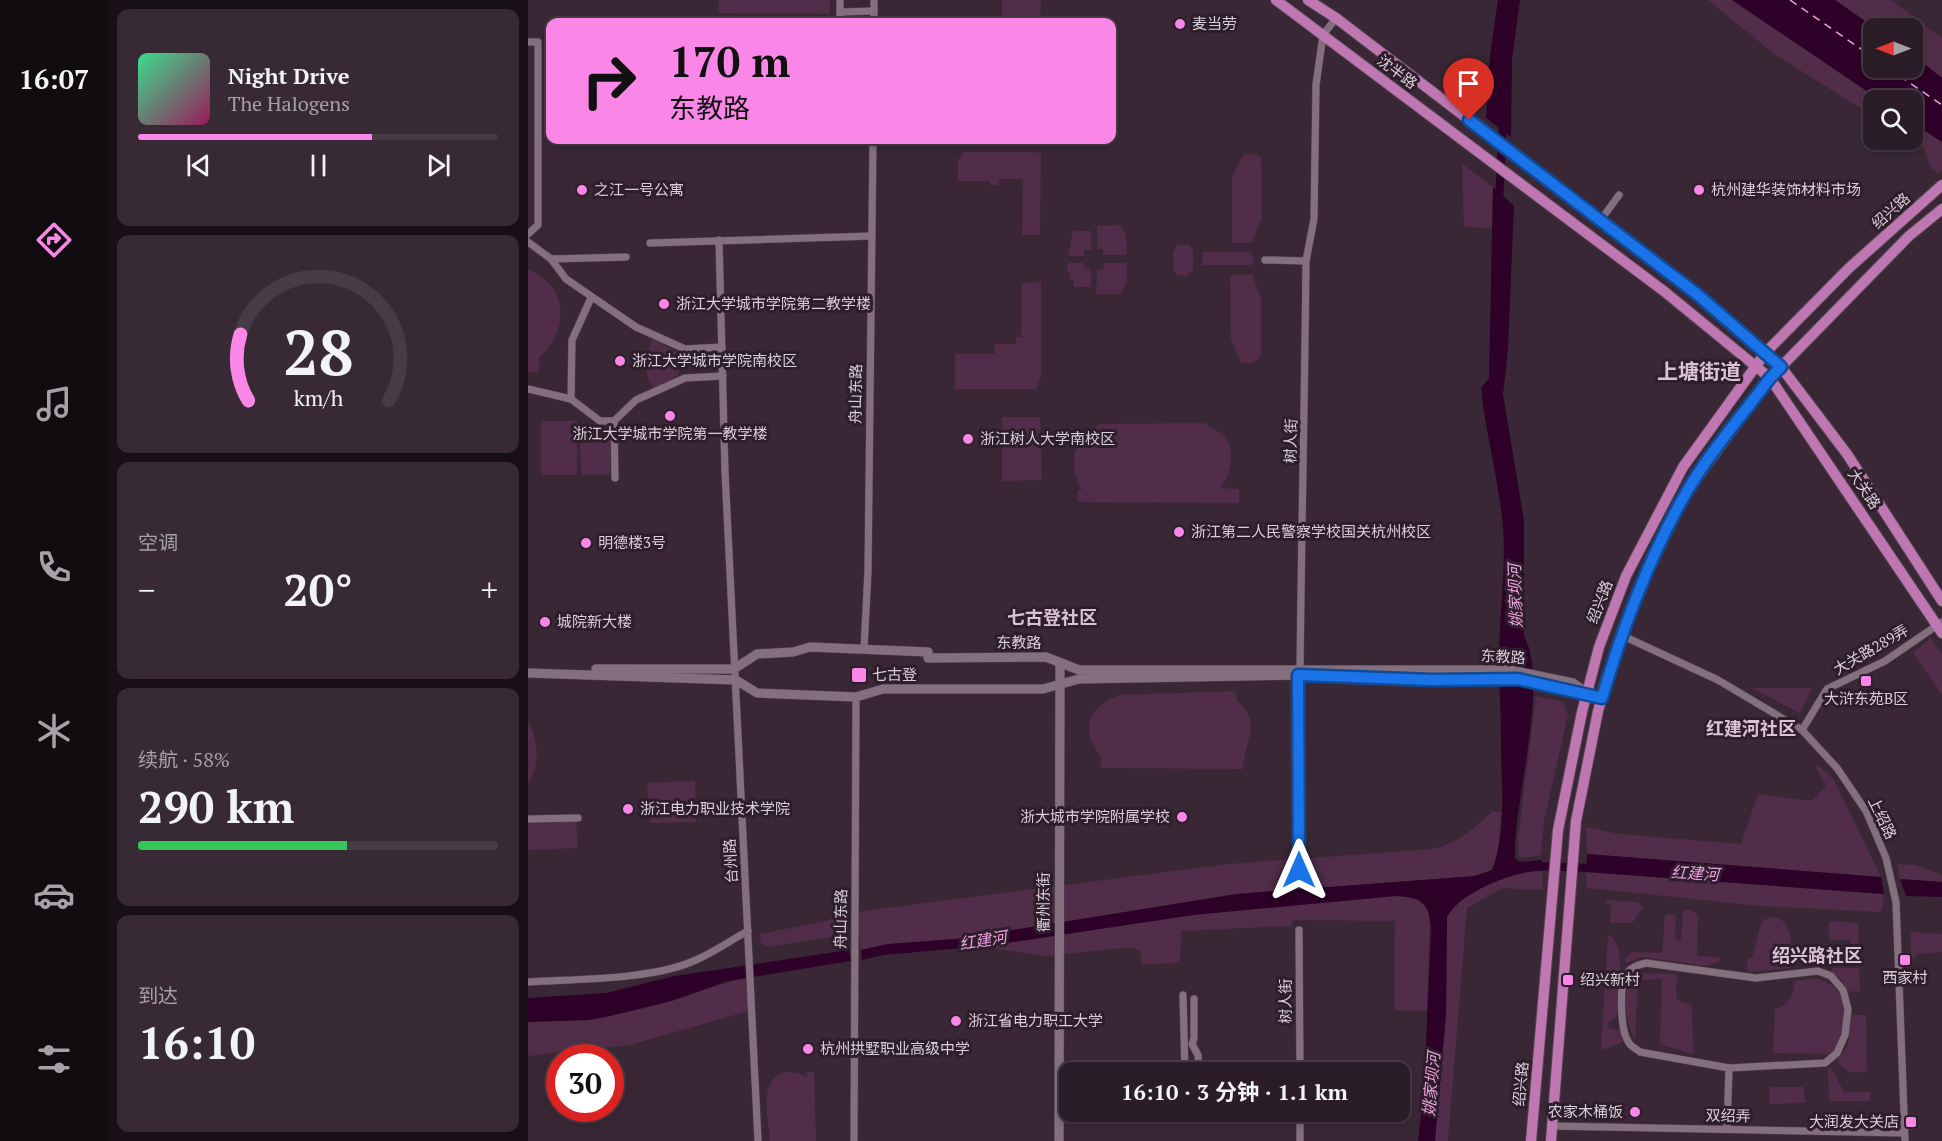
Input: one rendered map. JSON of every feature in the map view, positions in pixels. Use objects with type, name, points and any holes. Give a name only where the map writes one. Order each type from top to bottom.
[{"type":"main road","name":"沈半路","points":[[1276,0],[1665,292],[1754,367]]},
{"type":"main road","name":"沈半路","points":[[1308,0],[1336,18],[1698,295],[1766,352]]},
{"type":"main road","name":"绍兴路","points":[[1531,1141],[1558,830],[1599,647],[1633,563],[1683,467],[1766,352],[1849,268],[1942,185]]},
{"type":"main road","name":"绍兴路","points":[[1551,1141],[1576,821],[1602,698],[1635,598],[1686,493],[1770,378],[1909,236],[1942,209]]},
{"type":"main road","name":"大关路","points":[[1766,352],[1781,367],[1847,454],[1942,602]]},
{"type":"main road","name":"大关路","points":[[1754,367],[1770,378],[1940,627]]},
{"type":"street","points":[[840,0],[840,18]]},
{"type":"street","points":[[874,0],[874,18]]},
{"type":"street","points":[[840,12],[874,11]]},
{"type":"street","name":"树人街","points":[[1299,870],[1298,672],[1303,534],[1306,261],[1314,219],[1316,85],[1323,35],[1336,18]]},
{"type":"street","points":[[528,42],[538,42],[538,225],[528,234]]},
{"type":"street","name":"舟山东路","points":[[864,649],[868,571],[873,144]]},
{"type":"street","points":[[1600,221],[1619,195]]},
{"type":"street","points":[[650,243],[872,236]]},
{"type":"street","name":"台州路","points":[[718,240],[725,472],[759,1141]]},
{"type":"street","points":[[528,242],[551,259],[566,279],[636,327],[685,349],[722,347]]},
{"type":"street","points":[[551,259],[626,257]]},
{"type":"street","points":[[1265,260],[1306,261]]},
{"type":"street","points":[[571,399],[572,340],[591,298]]},
{"type":"street","points":[[528,389],[571,399],[600,422],[614,421],[636,400],[686,378],[723,376]]},
{"type":"street","points":[[614,421],[615,478]]},
{"type":"street","name":"大关路289弄","points":[[1802,730],[1827,689],[1885,661],[1940,627]]},
{"type":"street","name":"上绍路","points":[[1621,635],[1718,680],[1802,730],[1837,768],[1866,811],[1886,858],[1896,902],[1905,1141]]},
{"type":"street","name":"东教路","points":[[528,673],[735,675],[757,654],[793,652],[810,647],[928,652],[928,658],[1046,657],[1079,670],[1298,672],[1432,680],[1473,674],[1572,687],[1602,698]]},
{"type":"street","name":"衢州东街","points":[[1059,1141],[1060,663]]},
{"type":"street","name":"东教路","points":[[528,668],[735,675],[757,693],[856,697],[884,689],[1043,688],[1079,679],[1298,672]]},
{"type":"street","name":"舟山东路","points":[[854,1141],[856,697]]},
{"type":"street","points":[[528,819],[578,818]]},
{"type":"street","name":"树人街","points":[[1299,930],[1300,1062]]},
{"type":"street","points":[[528,982],[611,977],[657,970],[694,961],[748,931]]},
{"type":"street","points":[[1646,963],[1756,978],[1818,971],[1831,976],[1843,990],[1848,1010],[1845,1035],[1837,1053],[1825,1063],[1729,1068],[1640,1052],[1629,1044],[1623,1026],[1622,993],[1625,976],[1633,967],[1646,963]]},
{"type":"street","points":[[1183,995],[1185,1062]]},
{"type":"street","points":[[1194,999],[1192,1049],[1198,1055],[1198,1062]]},
{"type":"street","points":[[1726,1130],[1729,1068]]},
{"type":"street","points":[[1300,1122],[1300,1141]]},
{"type":"street","name":"双绍弄","points":[[1552,1126],[1904,1133]]},
{"type":"shaded area","points":[[719,0],[830,0],[830,14],[719,13]]},
{"type":"shaded area","points":[[1002,0],[1041,0],[1040,18],[1002,18]]},
{"type":"shaded area","points":[[1708,0],[1732,0],[1865,90],[1863,90],[1863,110],[1773,53]]},
{"type":"shaded area","points":[[1835,0],[1891,0],[1915,18],[1863,18]]},
{"type":"shaded area","points":[[1923,24],[1942,38],[1942,78],[1923,63]]},
{"type":"shaded area","points":[[1923,129],[1942,142],[1942,170],[1938,173],[1931,169],[1924,148]]},
{"type":"shaded area","points":[[964,152],[1037,152],[1041,154],[1040,235],[1022,235],[1023,179],[1000,179],[998,185],[990,185],[990,181],[958,181],[958,160]]},
{"type":"shaded area","points":[[1256,154],[1261,157],[1262,217],[1252,243],[1232,243],[1232,177],[1243,155]]},
{"type":"shaded area","points":[[1462,164],[1493,187],[1492,228],[1464,227]]},
{"type":"shaded area","points":[[1120,225],[1126,234],[1127,255],[1103,255],[1103,249],[1097,249],[1097,226]]},
{"type":"shaded area","points":[[1073,231],[1091,231],[1091,250],[1084,250],[1084,256],[1068,256]]},
{"type":"shaded area","points":[[1177,245],[1189,245],[1193,250],[1193,270],[1187,276],[1178,275],[1174,271],[1173,252]]},
{"type":"shaded area","points":[[1203,252],[1250,252],[1255,259],[1251,265],[1202,265]]},
{"type":"shaded area","points":[[1068,263],[1084,263],[1085,269],[1091,269],[1091,287],[1074,287],[1073,279],[1070,279],[1070,272],[1067,272]]},
{"type":"shaded area","points":[[1104,263],[1127,263],[1127,282],[1120,294],[1096,294],[1097,270],[1103,269]]},
{"type":"shaded area","points":[[528,269],[542,277],[551,286],[558,297],[560,309],[560,322],[556,334],[549,347],[539,358],[539,372],[528,372]]},
{"type":"shaded area","points":[[1252,274],[1261,298],[1261,354],[1253,362],[1241,363],[1231,339],[1230,278],[1233,275]]},
{"type":"shaded area","points":[[1041,282],[1041,377],[1036,389],[955,389],[955,354],[994,354],[995,344],[1016,344],[1016,337],[1021,337],[1022,283]]},
{"type":"shaded area","points":[[653,339],[678,353],[679,374],[654,390],[646,371],[648,352]]},
{"type":"shaded area","points":[[1002,417],[1040,417],[1042,480],[1002,481]]},
{"type":"shaded area","points":[[541,421],[577,421],[577,475],[541,475]]},
{"type":"shaded area","points":[[1204,423],[1221,433],[1229,443],[1231,463],[1227,477],[1220,488],[1239,489],[1239,503],[1078,502],[1078,490],[1082,490],[1074,471],[1075,452],[1084,436],[1101,424]]},
{"type":"shaded area","points":[[580,434],[610,434],[610,474],[581,475]]},
{"type":"shaded area","points":[[1931,638],[1942,654],[1942,695],[1913,653]]},
{"type":"shaded area","points":[[1751,688],[1812,688],[1800,713]]},
{"type":"shaded area","points":[[1236,691],[1236,700],[1245,708],[1251,724],[1243,769],[1101,768],[1101,756],[1090,737],[1089,728],[1094,713],[1108,700],[1119,695]]},
{"type":"shaded area","points":[[1536,696],[1563,702],[1568,715],[1544,821],[1541,855],[1523,858],[1519,856],[1518,839]]},
{"type":"shaded area","points":[[528,722],[537,753],[535,769],[528,784]]},
{"type":"shaded area","points":[[1817,764],[1834,780],[1881,877],[1587,854],[1586,827],[1619,834],[1741,844],[1758,794],[1811,801],[1826,787],[1816,768]]},
{"type":"shaded area","points":[[695,781],[696,822],[650,823],[647,783]]},
{"type":"shaded area","points":[[1492,812],[1501,812],[1498,854],[1492,870],[1475,876],[1237,894],[956,939],[888,944],[861,950],[856,912],[1228,864],[1433,849],[1458,839]]},
{"type":"shaded area","points":[[576,821],[578,848],[528,850],[528,822]]},
{"type":"shaded area","points":[[1897,864],[1915,865],[1942,875],[1942,882],[1900,879]]},
{"type":"shaded area","points":[[1530,871],[1542,871],[1543,890],[1503,888],[1467,908],[1448,1141],[1435,1141],[1446,1014],[1447,917],[1453,908],[1472,893],[1508,877]]},
{"type":"shaded area","points":[[1586,872],[1884,894],[1882,910],[1878,912],[1761,906],[1587,888]]},
{"type":"shaded area","points":[[1396,896],[1416,900],[1424,905],[1430,914],[1427,1011],[1394,1010],[1395,921],[1293,920],[1291,926],[1181,931],[1180,963],[1141,964],[1141,951],[1132,947],[1046,956],[997,949],[995,944],[1193,915]]},
{"type":"shaded area","points":[[1606,900],[1638,902],[1643,908],[1632,923],[1610,923],[1611,904],[1605,903]]},
{"type":"shaded area","points":[[836,906],[844,906],[846,929],[843,935],[767,947],[761,943],[760,934],[835,919]]},
{"type":"shaded area","points":[[1690,909],[1698,915],[1697,956],[1720,957],[1719,962],[1705,966],[1643,957],[1626,963],[1625,958],[1632,952],[1662,953],[1665,915],[1676,915],[1675,939],[1681,940],[1683,911]]},
{"type":"shaded area","points":[[1776,917],[1782,920],[1789,932],[1792,947],[1791,968],[1748,972],[1747,959],[1752,958],[1762,920]]},
{"type":"shaded area","points":[[1829,921],[1858,923],[1859,951],[1851,951],[1850,940],[1829,940]]},
{"type":"shaded area","points":[[1911,932],[1942,934],[1942,952],[1918,954],[1911,960]]},
{"type":"shaded area","points":[[1608,935],[1618,948],[1620,972],[1617,1017],[1609,1021],[1608,1028],[1621,1031],[1621,1043],[1601,1050]]},
{"type":"shaded area","points":[[1833,968],[1859,968],[1860,991],[1849,992],[1841,979],[1830,972]]},
{"type":"shaded area","points":[[1635,973],[1677,974],[1676,997],[1680,1002],[1692,1005],[1693,1054],[1660,1044],[1662,979],[1638,980],[1635,1039],[1628,1024],[1625,995],[1626,986]]},
{"type":"shaded area","points":[[750,977],[752,1010],[630,1045],[546,1044],[546,1054],[528,1056],[528,1022],[585,1018],[638,1010]]},
{"type":"shaded area","points":[[1817,978],[1835,988],[1840,994],[1844,1010],[1844,1019],[1835,1050],[1829,1054],[1773,1053],[1775,1009],[1790,999],[1795,981]]},
{"type":"shaded area","points":[[1851,1015],[1866,1015],[1867,1072],[1849,1072],[1837,1060],[1848,1046]]},
{"type":"shaded area","points":[[1828,1068],[1832,1069],[1844,1092],[1870,1092],[1870,1101],[1829,1101]]},
{"type":"shaded area","points":[[785,1072],[798,1073],[806,1078],[807,1072],[814,1072],[816,1141],[770,1141],[767,1112],[768,1092],[776,1076]]},
{"type":"shaded area","points":[[1770,1087],[1804,1087],[1805,1103],[1769,1104]]},
{"type":"water","points":[[1498,0],[1520,0],[1512,60],[1511,137],[1486,118],[1490,55]]},
{"type":"water","points":[[1732,0],[1835,0],[1863,20],[1863,78],[1923,78],[1923,63],[1942,78],[1942,142],[1923,130],[1923,90],[1865,90]]},
{"type":"water","points":[[1493,187],[1514,206],[1508,349],[1503,394],[1524,521],[1524,636],[1531,657],[1533,683],[1532,712],[1519,806],[1515,858],[1520,862],[1542,860],[1542,871],[1518,874],[1489,884],[1464,899],[1447,917],[1446,1014],[1435,1141],[1418,1141],[1424,1088],[1431,929],[1426,907],[1412,898],[1396,896],[1193,915],[987,946],[883,955],[862,960],[861,950],[888,944],[956,939],[1237,894],[1475,876],[1492,870],[1500,839],[1502,807],[1499,652],[1504,545],[1499,495],[1481,388],[1489,378]]},
{"type":"water","points":[[1587,854],[1881,877],[1884,894],[1586,872]]},
{"type":"water","points":[[1900,879],[1942,882],[1942,897],[1906,896]]},
{"type":"water","points":[[849,950],[851,961],[728,981],[674,1000],[610,1016],[589,1020],[528,1022],[528,998],[606,993],[675,976]]},
{"type":"waterway","name":"姚家坝河","points":[[1499,203],[1503,120]]},
{"type":"waterway","name":"红建河","points":[[1533,866],[1595,868]]},
{"type":"ferry route","points":[[1790,0],[1863,50]]},
{"type":"ferry route","points":[[1903,78],[1942,105]]},
{"type":"place","name":"麦当劳","points":[[1180,24]]},
{"type":"place","name":"之江一号公寓","points":[[582,190]]},
{"type":"place","name":"杭州建华装饰材料市场","points":[[1699,190]]},
{"type":"place","name":"浙江大学城市学院第二教学楼","points":[[664,304]]},
{"type":"place","name":"浙江大学城市学院南校区","points":[[620,361]]},
{"type":"place","name":"浙江大学城市学院第一教学楼","points":[[670,416]]},
{"type":"place","name":"浙江树人大学南校区","points":[[968,439]]},
{"type":"place","name":"浙江第二人民警察学校国关杭州校区","points":[[1179,532]]},
{"type":"place","name":"明德楼3号","points":[[586,543]]},
{"type":"place","name":"城院新大楼","points":[[545,622]]},
{"type":"place","name":"七古登","points":[[859,675]]},
{"type":"place","name":"大浒东苑B区","points":[[1866,681]]},
{"type":"place","name":"浙江电力职业技术学院","points":[[628,809]]},
{"type":"place","name":"浙大城市学院附属学校","points":[[1182,817]]},
{"type":"place","name":"西家村","points":[[1905,960]]},
{"type":"place","name":"绍兴新村","points":[[1568,980]]},
{"type":"place","name":"浙江省电力职工大学","points":[[956,1021]]},
{"type":"place","name":"杭州拱墅职业高级中学","points":[[808,1049]]},
{"type":"place","name":"农家木桶饭","points":[[1635,1112]]},
{"type":"place","name":"大润发大关店","points":[[1911,1122]]},
{"type":"district","name":"上塘街道","points":[[1699,372]]},
{"type":"district","name":"七古登社区","points":[[1052,618]]},
{"type":"district","name":"红建河社区","points":[[1751,729]]},
{"type":"district","name":"绍兴路社区","points":[[1817,956]]},
{"type":"route","points":[[1299,870],[1298,675],[1432,680],[1518,679],[1602,698],[1618,643],[1635,598],[1686,493],[1770,378],[1781,367],[1698,295],[1469,120]]}]
